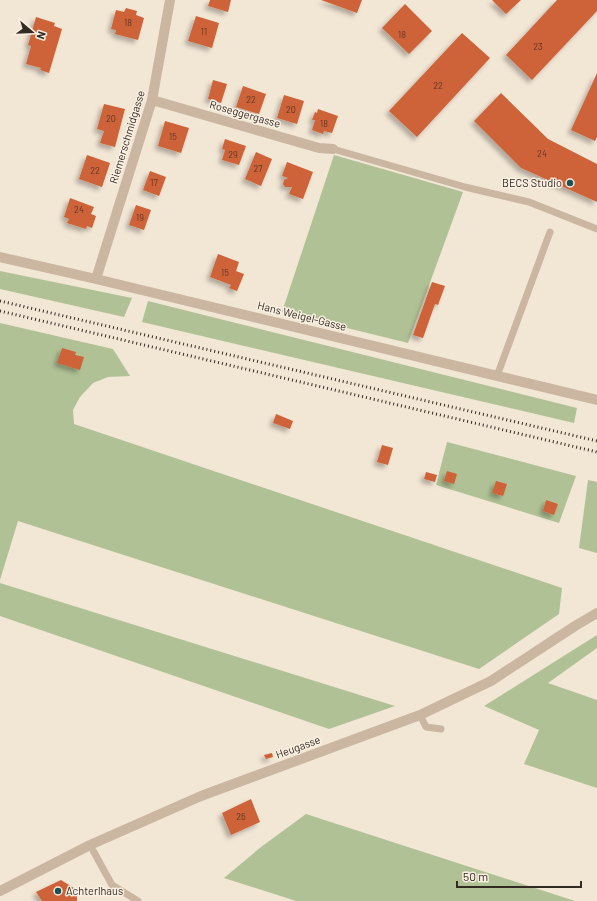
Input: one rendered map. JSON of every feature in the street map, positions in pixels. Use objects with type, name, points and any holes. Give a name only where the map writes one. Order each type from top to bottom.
[{"type":"street","name":"Riemerschmidgasse","points":[[96,279],[152,100],[170,0]]},
{"type":"street","name":"Roseggergasse","points":[[152,100],[319,148],[333,149]]},
{"type":"street","name":"Hans Weigel-Gasse","points":[[0,257],[597,400]]},
{"type":"street","name":"Heugasse","points":[[0,891],[90,845],[201,796],[420,715],[491,681],[597,613]]},
{"type":"lane","points":[[333,149],[465,187],[529,202],[597,229]]},
{"type":"lane","points":[[496,376],[550,232]]},
{"type":"lane","points":[[420,715],[426,727],[441,729]]},
{"type":"lane","points":[[90,845],[112,885],[138,901]]},
{"type":"green space","points":[[334,155],[463,192],[408,343],[282,312]]},
{"type":"green space","points":[[0,271],[132,298],[124,317],[0,289]]},
{"type":"green space","points":[[148,301],[577,408],[574,423],[142,322]]},
{"type":"green space","points":[[0,323],[113,349],[130,376],[108,377],[93,383],[80,397],[73,410],[74,424],[562,588],[559,614],[479,669],[18,521],[0,580]]},
{"type":"green space","points":[[447,442],[576,476],[559,523],[436,485]]},
{"type":"green space","points":[[588,480],[597,482],[597,553],[579,548]]},
{"type":"green space","points":[[0,583],[395,706],[329,729],[0,616]]},
{"type":"green space","points":[[597,635],[597,648],[548,683],[597,700],[597,788],[524,764],[539,730],[484,706]]},
{"type":"green space","points":[[306,814],[575,901],[296,901],[224,878],[261,847]]},
{"type":"building","points":[[210,0],[231,0],[228,12],[208,6]]},
{"type":"building","points":[[321,0],[362,0],[357,13]]},
{"type":"building","points":[[492,0],[521,0],[506,14]]},
{"type":"building","points":[[557,0],[597,0],[597,11],[532,80],[506,55]]},
{"type":"building","points":[[405,4],[432,31],[409,54],[382,28]]},
{"type":"building","points":[[126,8],[137,11],[136,15],[144,18],[138,40],[115,34],[116,30],[111,29],[116,10],[124,12]]},
{"type":"building","points":[[196,16],[219,23],[212,48],[188,41]]},
{"type":"building","points":[[36,17],[55,23],[54,26],[62,29],[49,73],[40,70],[41,68],[26,64],[31,46],[28,45]]},
{"type":"building","points":[[462,33],[490,58],[417,137],[389,111]]},
{"type":"building","points":[[597,73],[597,137],[595,141],[571,130]]},
{"type":"building","points":[[213,80],[227,84],[221,103],[208,99]]},
{"type":"building","points":[[243,86],[266,94],[259,114],[236,107]]},
{"type":"building","points":[[501,93],[548,139],[597,164],[597,202],[521,168],[474,121]]},
{"type":"building","points":[[284,95],[304,101],[297,124],[277,118]]},
{"type":"building","points":[[104,104],[125,109],[115,147],[100,143],[104,131],[97,129]]},
{"type":"building","points":[[318,109],[338,116],[332,133],[324,131],[323,134],[312,130],[315,120],[312,120]]},
{"type":"building","points":[[165,121],[189,128],[181,153],[158,146]]},
{"type":"building","points":[[225,139],[246,146],[239,165],[222,160],[225,150],[222,149]]},
{"type":"building","points":[[256,152],[272,159],[261,186],[245,179]]},
{"type":"building","points":[[87,155],[110,163],[102,187],[79,179]]},
{"type":"building","points":[[287,162],[313,172],[303,199],[289,194],[292,187],[285,187],[283,184],[284,180],[288,178],[282,176]]},
{"type":"building","points":[[150,171],[166,177],[159,196],[143,190]]},
{"type":"building","points":[[70,198],[94,207],[91,214],[96,216],[92,228],[87,226],[86,229],[67,223],[69,219],[64,217]]},
{"type":"building","points":[[136,205],[151,210],[144,230],[129,225]]},
{"type":"building","points":[[218,254],[239,262],[236,271],[244,274],[237,291],[229,288],[231,285],[210,277]]},
{"type":"building","points":[[432,282],[445,286],[438,305],[435,304],[423,338],[413,335]]},
{"type":"building","points":[[62,348],[76,352],[75,355],[84,357],[80,370],[57,363]]},
{"type":"building","points":[[276,414],[293,421],[290,429],[273,423]]},
{"type":"building","points":[[382,445],[393,448],[388,465],[377,462]]},
{"type":"building","points":[[447,471],[457,474],[454,484],[444,481]]},
{"type":"building","points":[[426,472],[437,475],[435,482],[424,479]]},
{"type":"building","points":[[496,481],[507,484],[503,496],[492,493]]},
{"type":"building","points":[[546,500],[558,504],[554,515],[543,511]]},
{"type":"building","points":[[272,753],[273,757],[266,759],[264,755]]},
{"type":"building","points":[[251,799],[260,822],[231,835],[222,813]]},
{"type":"building","name":"Achterlhaus","points":[[61,880],[77,890],[77,901],[42,901],[36,892]]},
{"type":"railway","points":[[0,301],[597,441]]},
{"type":"railway","points":[[0,311],[597,452]]},
{"type":"place","name":"BECS Studio","points":[[570,183]]},
{"type":"place","name":"Achterlhaus","points":[[58,891]]}]
